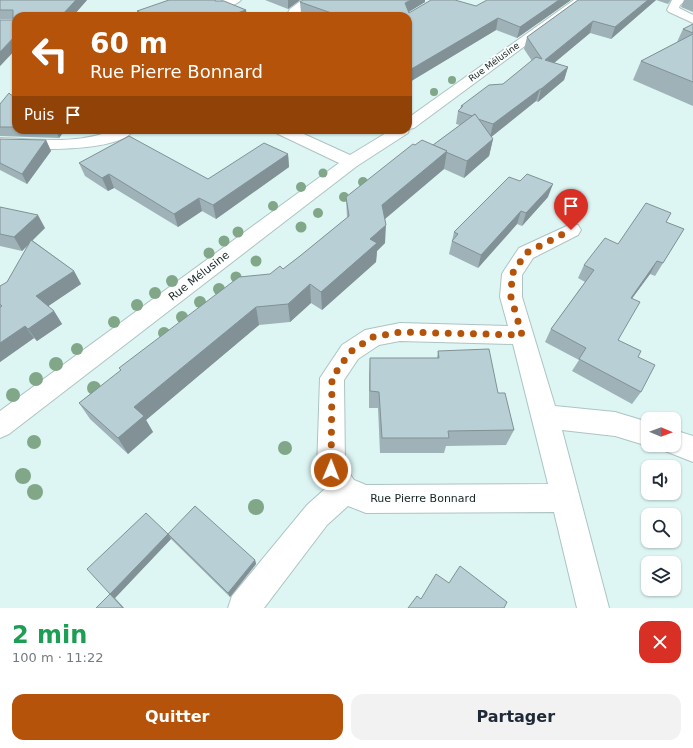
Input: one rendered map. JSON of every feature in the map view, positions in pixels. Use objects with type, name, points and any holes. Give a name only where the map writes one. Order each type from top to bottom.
[{"type":"street","points":[[221,5],[235,0]]},
{"type":"street","points":[[294,12],[309,0]]},
{"type":"street","name":"Rue Mélusine","points":[[412,122],[581,0]]},
{"type":"street","points":[[680,0],[675,3],[673,10],[693,19]]},
{"type":"street","points":[[0,143],[51,145],[88,143],[111,138],[118,134]]},
{"type":"street","points":[[291,134],[351,162]]},
{"type":"street","name":"Rue Mélusine","points":[[0,426],[351,162],[396,134]]},
{"type":"street","points":[[571,230],[526,253],[512,274],[511,297],[546,417],[564,498],[593,608]]},
{"type":"street","points":[[244,608],[317,515],[344,491],[331,470],[332,378],[350,352],[373,337],[400,332],[522,335]]},
{"type":"street","points":[[546,417],[615,424],[641,432]]},
{"type":"street","points":[[681,445],[693,449]]},
{"type":"street","name":"Rue Pierre Bonnard","points":[[344,491],[366,499],[564,498]]},
{"type":"building","points":[[0,0],[76,0],[65,12],[13,12],[13,10],[0,10]]},
{"type":"building","points":[[169,0],[224,1],[246,10],[240,12],[137,11]]},
{"type":"building","points":[[303,0],[411,0],[405,3],[409,12],[329,12],[300,2]]},
{"type":"building","points":[[431,0],[455,0],[476,6],[487,0],[559,0],[520,27],[498,18],[412,69],[412,12],[411,12]]},
{"type":"building","points":[[578,0],[648,0],[615,27],[593,21],[545,60],[568,67],[493,124],[478,119],[475,114],[472,116],[458,111],[463,106],[461,106],[489,85],[503,84],[536,57],[542,59],[527,37]]},
{"type":"building","points":[[0,20],[12,20],[12,39],[0,52]]},
{"type":"building","points":[[693,24],[693,33],[683,29]]},
{"type":"building","points":[[693,34],[693,82],[641,61]]},
{"type":"building","points":[[9,93],[12,95],[12,127],[0,127],[0,104]]},
{"type":"building","points":[[475,114],[493,139],[467,161],[433,145]]},
{"type":"building","points":[[129,136],[208,179],[264,143],[288,154],[213,205],[199,198],[174,214],[109,174],[102,178],[79,163]]},
{"type":"building","points":[[0,139],[46,140],[22,174],[0,163]]},
{"type":"building","points":[[422,140],[447,151],[382,205],[386,225],[370,239],[377,243],[321,292],[310,284],[288,304],[256,307],[134,407],[144,416],[118,438],[79,403],[121,370],[119,368],[239,277],[270,274],[280,266],[283,269],[300,256],[349,216],[346,197],[413,144],[415,145]]},
{"type":"building","points":[[527,174],[553,184],[526,213],[521,211],[481,255],[452,241],[458,234],[454,232],[509,177],[520,181]]},
{"type":"building","points":[[646,203],[671,213],[666,222],[684,229],[663,263],[657,261],[631,298],[640,302],[618,340],[641,351],[638,357],[655,365],[641,392],[579,359],[586,348],[551,329],[594,270],[584,265],[605,238],[618,244]]},
{"type":"building","points":[[0,207],[38,215],[14,237],[0,234]]},
{"type":"building","points":[[31,240],[74,271],[36,296],[54,311],[28,329],[25,326],[0,343],[0,307],[2,306],[0,304],[0,286],[7,282]]},
{"type":"building","points":[[489,349],[498,393],[505,393],[514,430],[448,431],[449,438],[382,438],[379,392],[370,391],[370,358],[439,358],[438,351]]},
{"type":"building","points":[[195,506],[255,560],[228,593],[168,534]]},
{"type":"building","points":[[146,513],[168,534],[110,594],[87,569]]},
{"type":"building","points":[[460,566],[507,602],[504,608],[408,608],[417,596],[421,599],[436,574],[449,583]]},
{"type":"building","points":[[110,594],[123,608],[96,608]]},
{"type":"route","points":[[331,470],[332,378],[350,352],[373,337],[400,332],[522,335],[511,297],[512,274],[526,253],[571,230]]}]
